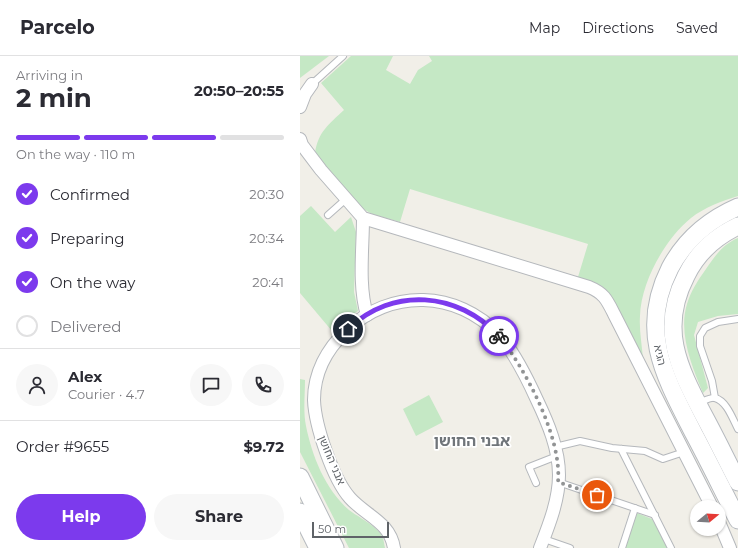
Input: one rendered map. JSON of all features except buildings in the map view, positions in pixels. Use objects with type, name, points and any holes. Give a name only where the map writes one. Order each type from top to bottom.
[{"type":"street","points":[[300,107],[304,94],[312,84]]},
{"type":"street","points":[[300,139],[302,145],[321,170],[363,218],[589,287],[601,293],[614,314],[708,500]]},
{"type":"street","name":"הגיא","points":[[738,207],[706,224],[678,254],[666,277],[657,307],[656,320],[657,345],[664,372],[678,403],[738,520]]},
{"type":"street","points":[[363,218],[362,288],[367,315]]},
{"type":"street","name":"הגיא","points":[[738,226],[717,238],[692,264],[682,284],[674,310],[673,332],[676,353],[680,366],[738,482]]},
{"type":"street","name":"אבני החושן","points":[[394,548],[392,539],[383,525],[359,507],[349,497],[342,486],[322,441],[314,401],[316,381],[322,364],[330,349],[354,323],[385,306],[413,300],[444,302],[460,308],[486,323],[510,350],[533,391],[546,420],[556,452],[559,475],[553,511],[542,543]]},
{"type":"street","points":[[300,477],[335,548]]},
{"type":"street","points":[[300,512],[318,548]]},
{"type":"street","points":[[725,536],[730,548]]},
{"type":"lane","points":[[312,84],[343,56]]},
{"type":"lane","points":[[328,215],[346,198]]},
{"type":"lane","points":[[715,398],[712,381],[700,346],[700,336],[705,328],[718,322],[738,319]]},
{"type":"lane","points":[[698,403],[710,398],[715,398],[727,408],[738,429]]},
{"type":"lane","points":[[536,483],[529,467],[580,441],[621,449],[645,451],[663,459],[684,452]]},
{"type":"lane","points":[[621,449],[671,548]]},
{"type":"lane","points":[[558,482],[655,515]]},
{"type":"lane","points":[[622,548],[635,508]]},
{"type":"lane","points":[[542,543],[570,548]]},
{"type":"green space","points":[[300,56],[329,56],[300,78]]},
{"type":"green space","points":[[351,56],[393,56],[386,70],[410,84],[418,70],[432,61],[429,56],[738,56],[738,196],[720,202],[691,218],[672,237],[656,262],[641,303],[640,327],[643,359],[609,294],[602,286],[578,277],[588,244],[410,189],[400,222],[372,214],[360,207],[315,153],[316,146],[325,129],[344,110],[321,83]]},
{"type":"green space","points":[[311,206],[335,232],[351,217],[356,232],[354,292],[358,311],[344,320],[332,331],[300,293],[300,216]]},
{"type":"green space","points":[[738,238],[738,314],[718,316],[698,322],[694,335],[708,388],[703,393],[691,361],[685,338],[684,326],[687,304],[698,281],[716,255],[724,247]]},
{"type":"green space","points":[[300,379],[305,380],[304,409],[306,426],[312,449],[326,482],[349,510],[380,532],[385,548],[349,548],[300,452]]},
{"type":"green space","points":[[429,395],[443,422],[416,436],[403,409]]},
{"type":"green space","points":[[637,513],[652,519],[668,548],[625,548]]},
{"type":"way so far","points":[[499,336],[510,350],[533,391],[546,420],[555,447],[558,462],[558,482],[597,495]]},
{"type":"district","name":"אבני החושן","points":[[472,441]]},
{"type":"route","points":[[348,329],[354,323],[385,306],[413,300],[431,300],[444,302],[473,314],[486,323],[499,336]]}]
